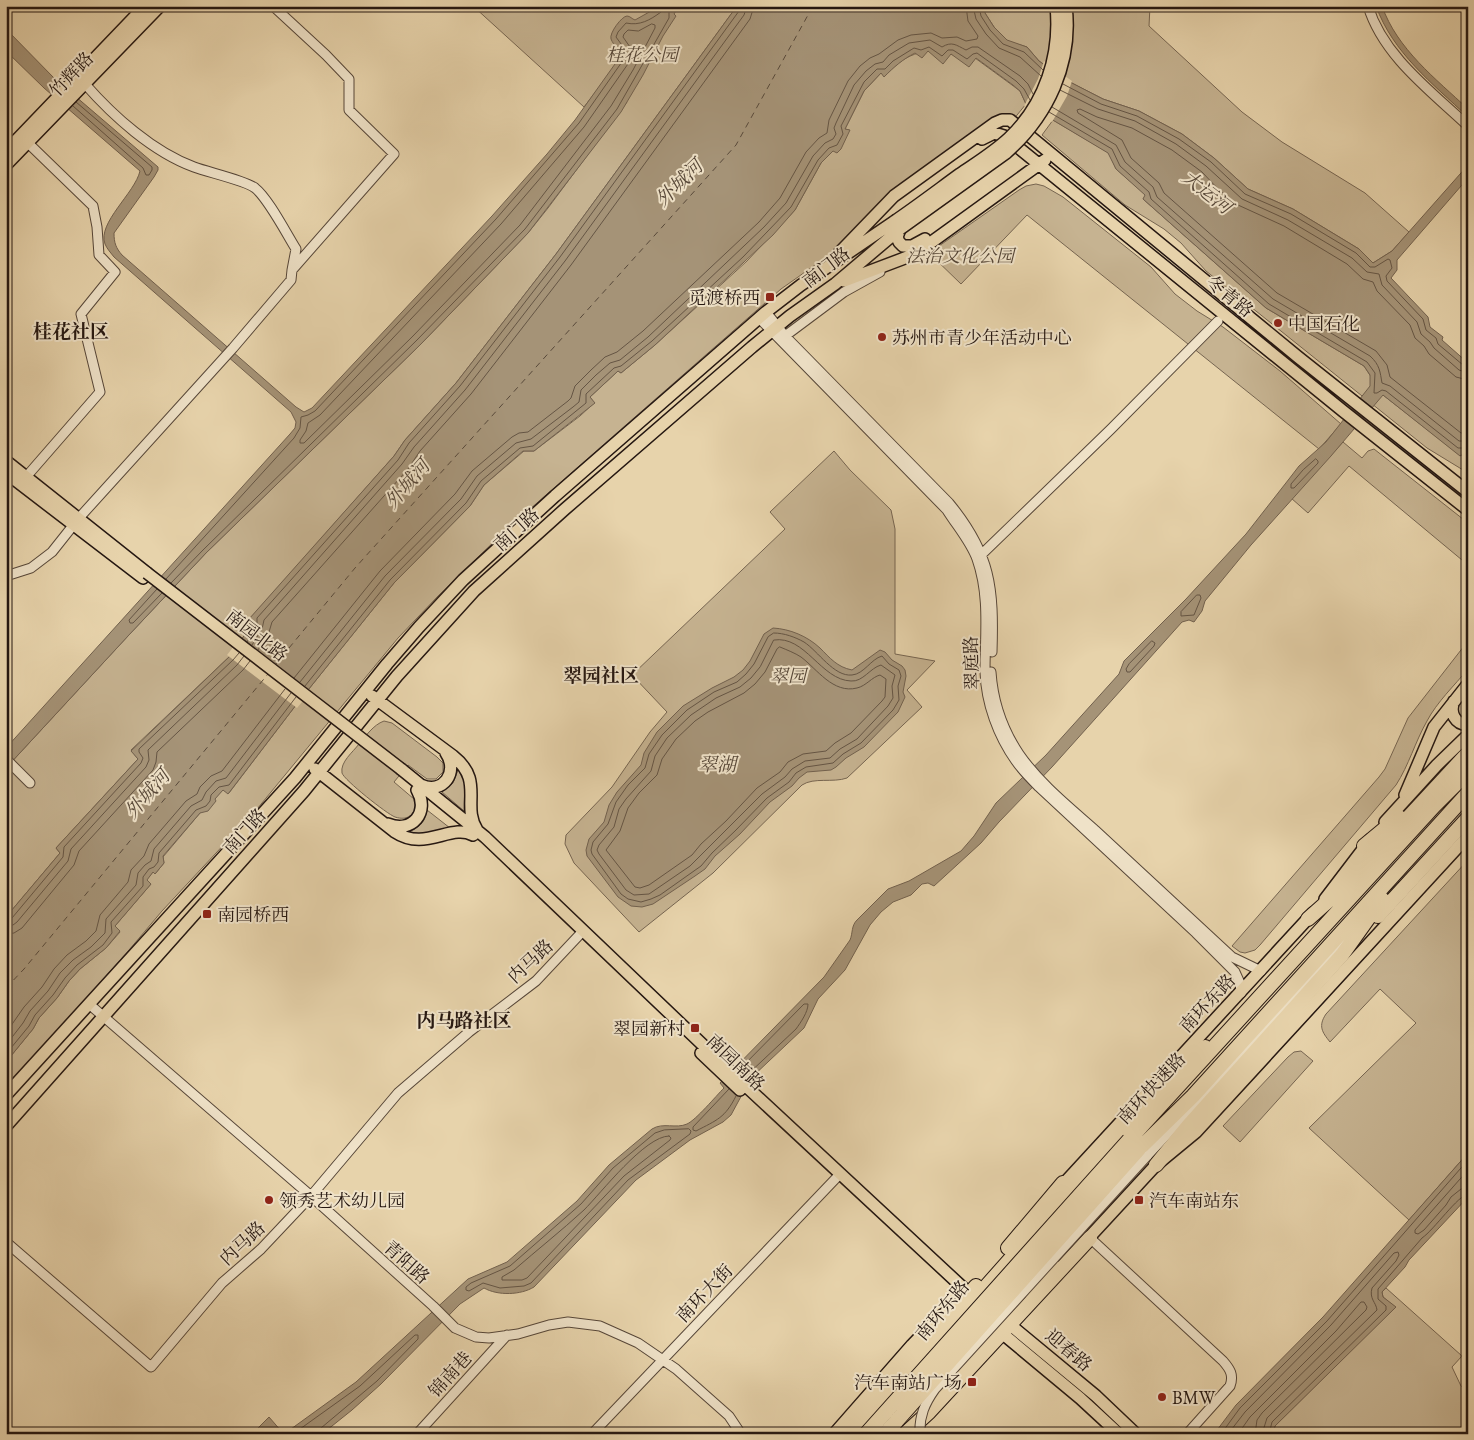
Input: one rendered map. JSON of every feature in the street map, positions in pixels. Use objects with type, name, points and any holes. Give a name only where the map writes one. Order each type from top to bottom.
[{"type":"highway","points":[[1308,919],[1344,887],[1458,773],[1468,754]]},
{"type":"highway","points":[[1212,1041],[1458,773],[1468,759]]},
{"type":"highway","points":[[1364,846],[1458,773]]},
{"type":"highway","name":"南环快速路","points":[[866,1434],[1143,1153],[1258,1000],[1434,806],[1458,773]]},
{"type":"highway","name":"南环快速路","points":[[885,1434],[1143,1153],[1468,793]]},
{"type":"highway","name":"南环快速路","points":[[1330,944],[1399,876],[1448,824],[1468,799]]},
{"type":"highway","points":[[1448,824],[1468,807]]},
{"type":"highway","points":[[1143,1153],[1189,1125],[1468,818]]},
{"type":"highway","points":[[1342,955],[1399,876]]},
{"type":"highway","points":[[847,1434],[970,1299],[1040,1226],[1085,1171],[1180,1068],[1258,1000]]},
{"type":"highway","points":[[970,1299],[1063,1184]]},
{"type":"highway","points":[[905,1434],[929,1412],[996,1321],[1090,1238]]},
{"type":"main road","name":"竹辉路","points":[[79,85],[145,6]]},
{"type":"main road","name":"竹辉路","points":[[6,151],[52,111],[160,6]]},
{"type":"main road","name":"南门路","points":[[6,1126],[320,773],[378,700],[474,591],[774,329],[835,284],[898,225],[1000,145],[1024,122],[1041,94],[1053,63],[1057,36],[1056,6]]},
{"type":"main road","name":"南门路","points":[[6,1095],[307,763],[365,690],[425,620],[494,550],[762,315],[826,268],[898,225],[1006,153],[1022,138],[1036,122],[1052,94],[1063,64],[1067,32],[1066,6]]},
{"type":"main road","name":"竹辉路","points":[[6,165],[28,143],[52,111]]},
{"type":"main road","name":"冬青路","points":[[826,268],[894,196],[997,122],[1004,120],[1012,121],[1368,415],[1468,492]]},
{"type":"main road","name":"冬青路","points":[[898,225],[884,223],[881,220],[881,214],[988,135],[996,133],[1002,135],[1468,510]]},
{"type":"main road","points":[[835,284],[922,250],[1050,152]]},
{"type":"main road","points":[[898,225],[897,237],[901,244],[907,246],[917,244],[1037,163]]},
{"type":"main road","name":"南园北路","points":[[6,461],[76,522]]},
{"type":"main road","name":"南园北路","points":[[6,473],[76,522],[479,836]]},
{"type":"main road","points":[[1400,805],[1434,727],[1468,684]]},
{"type":"main road","points":[[365,690],[459,761],[467,770],[470,781],[473,821],[479,836]]},
{"type":"main road","points":[[1454,701],[1451,709],[1454,718],[1460,723],[1468,725]]},
{"type":"main road","name":"南环东路","points":[[1063,1184],[1308,919],[1364,846],[1400,805],[1468,734]]},
{"type":"main road","points":[[382,822],[400,828],[407,826],[414,821],[422,808],[419,788],[438,785],[450,776],[452,770],[451,763],[441,748]]},
{"type":"main road","points":[[307,763],[399,835],[409,839],[426,840],[461,832],[479,836]]},
{"type":"main road","name":"南园南路","points":[[479,836],[748,1093],[970,1299]]},
{"type":"main road","points":[[891,1434],[996,1321],[1090,1238],[1143,1153],[1196,1132],[1468,836]]},
{"type":"main road","points":[[1450,856],[1468,846]]},
{"type":"main road","points":[[1040,1226],[1070,1255]]},
{"type":"main road","points":[[996,1321],[1055,1240]]},
{"type":"main road","points":[[834,1434],[936,1320],[970,1299]]},
{"type":"main road","name":"南环东路","points":[[856,1434],[970,1299]]},
{"type":"main road","name":"迎春路","points":[[970,1299],[1119,1434]]},
{"type":"main road","name":"迎春路","points":[[996,1321],[1088,1389],[1136,1434]]},
{"type":"street","points":[[273,6],[350,79],[349,110],[394,154],[292,270]]},
{"type":"street","points":[[1368,6],[1378,30],[1400,61],[1468,126]]},
{"type":"street","points":[[6,576],[31,568],[52,552],[76,522],[233,348],[291,280],[296,248],[254,186],[192,167],[156,147],[79,85]]},
{"type":"street","points":[[26,477],[100,392],[81,314],[115,272],[99,255],[93,206],[28,143]]},
{"type":"street","points":[[785,336],[801,322],[844,292],[910,256]]},
{"type":"street","name":"翠庭路","points":[[762,315],[947,510],[977,558],[986,600],[985,673],[992,711],[1006,745],[1016,762],[1026,769],[1235,972],[1240,983],[1241,992]]},
{"type":"street","points":[[982,554],[1112,429],[1218,320]]},
{"type":"street","name":"翠庭路","points":[[774,329],[785,336],[949,503],[960,516],[982,554],[992,594],[991,674],[997,708],[1010,739],[1026,769]]},
{"type":"street","points":[[9,762],[30,783]]},
{"type":"street","name":"翠庭路","points":[[1041,784],[1232,957],[1261,971]]},
{"type":"street","points":[[920,1434],[920,1423],[924,1407],[936,1389],[1143,1153],[1371,913]]},
{"type":"street","name":"内马路","points":[[6,1242],[151,1367],[222,1283],[261,1249],[311,1196],[398,1093],[469,1032],[536,981],[581,934]]},
{"type":"street","name":"青阳路","points":[[89,1004],[311,1196],[433,1306],[454,1328],[476,1337],[490,1338],[568,1322],[600,1326],[622,1334],[676,1369],[729,1416],[741,1434]]},
{"type":"street","name":"南环大街","points":[[592,1434],[838,1176]]},
{"type":"street","points":[[1090,1238],[1223,1361],[1230,1370],[1232,1377],[1230,1386],[1187,1434]]},
{"type":"street","name":"锦南巷","points":[[417,1434],[507,1335]]},
{"type":"green space","name":"桂花公园","points":[[473,6],[737,6],[556,254],[456,383],[250,619],[253,623],[230,656],[131,750],[138,759],[56,848],[60,853],[6,917],[6,768],[206,553],[421,344],[528,233],[627,102],[601,85],[584,107]]},
{"type":"green space","points":[[984,6],[1150,6],[1149,26],[1242,112],[1282,142],[1365,193],[1409,232],[1392,251],[1373,263],[1359,249],[1293,209],[1248,189],[1214,158],[1182,134],[1139,111],[1103,99],[1066,80],[1039,61],[1027,47],[1007,41],[994,27],[985,13]]},
{"type":"green space","points":[[928,51],[975,58],[1020,91],[1026,104],[1013,120],[1008,116],[875,209],[825,258],[781,289],[505,531],[398,638],[257,809],[162,911],[6,1089],[6,1062],[33,1029],[39,1018],[80,969],[106,948],[120,932],[115,926],[151,884],[146,880],[153,872],[155,874],[164,863],[163,857],[200,813],[223,790],[229,793],[296,705],[394,583],[470,506],[484,485],[524,451],[534,451],[580,416],[594,403],[590,397],[618,371],[621,373],[655,345],[747,261],[795,210],[821,163],[849,130],[845,129],[864,91],[881,73],[885,76],[904,59]]},
{"type":"green space","points":[[1053,120],[1109,153],[1116,169],[1146,195],[1143,199],[1266,308],[1364,366],[1383,395],[1461,456],[1465,451],[1468,454],[1468,473],[1427,448],[1206,271],[1181,243],[1164,229],[1125,205],[1042,135]]},
{"type":"green space","name":"法治文化公园","points":[[1036,184],[1044,186],[1063,197],[1151,267],[1175,294],[1197,311],[1223,327],[1280,371],[1341,424],[1319,449],[1027,215],[961,284],[929,253],[1019,190]]},
{"type":"green space","points":[[1343,442],[1362,458],[1368,451],[1374,449],[1468,523],[1468,565],[1349,466],[1308,513],[1291,498]]},
{"type":"green space","name":"翠园","points":[[834,451],[850,470],[891,510],[895,529],[895,654],[935,661],[907,690],[922,707],[847,778],[812,781],[802,785],[713,873],[639,932],[574,863],[565,844],[566,835],[612,787],[650,732],[667,712],[632,675],[785,529],[770,512]]},
{"type":"green space","points":[[1468,641],[1468,669],[1431,714],[1396,785],[1255,950],[1245,953],[1232,946],[1379,777],[1385,769],[1408,718]]},
{"type":"green space","points":[[384,721],[392,723],[443,763],[443,772],[436,779],[427,779],[408,765],[394,782],[414,799],[414,810],[406,818],[395,817],[384,810],[342,773],[347,757],[376,725]]},
{"type":"green space","points":[[458,770],[465,782],[464,811],[442,792],[453,783]]},
{"type":"green space","points":[[427,810],[450,828],[428,835],[407,832],[421,824]]},
{"type":"green space","points":[[1468,860],[1468,1153],[1409,1220],[1309,1128],[1416,1023],[1380,989],[1330,1042],[1323,1032],[1322,1022],[1326,1014]]},
{"type":"green space","points":[[1301,1051],[1313,1061],[1240,1142],[1223,1126],[1288,1057],[1294,1052]]},
{"type":"green space","points":[[1386,1288],[1462,1356],[1452,1367],[1461,1386],[1468,1392],[1468,1434],[1273,1434],[1275,1426],[1395,1307],[1383,1297],[1382,1292]]},
{"type":"water","points":[[660,6],[679,6],[674,14],[676,16],[663,36],[643,75],[621,112],[528,233],[421,344],[206,553],[6,768],[6,748],[290,434],[295,428],[296,422],[291,412],[109,251],[105,244],[104,236],[106,227],[137,180],[140,171],[44,88],[6,51],[6,29],[54,78],[158,167],[154,177],[114,233],[115,243],[122,255],[304,412],[312,408],[492,216],[575,120],[620,57],[619,51],[611,39],[614,29],[619,22],[627,16],[635,20]]},
{"type":"water","points":[[737,6],[984,6],[985,13],[994,27],[1007,40],[1027,47],[1039,61],[1066,80],[1103,99],[1139,111],[1182,134],[1214,158],[1248,189],[1293,209],[1359,249],[1373,263],[1392,251],[1468,165],[1468,178],[1397,260],[1397,270],[1391,278],[1428,317],[1430,327],[1443,337],[1442,340],[1468,363],[1468,454],[1465,452],[1460,456],[1383,395],[1251,545],[1205,601],[1202,611],[1194,622],[1189,620],[1182,622],[981,843],[934,886],[928,883],[922,884],[911,895],[893,902],[881,912],[870,925],[845,970],[818,999],[804,1028],[751,1078],[731,1115],[723,1122],[690,1140],[636,1180],[534,1287],[523,1292],[509,1294],[490,1291],[484,1288],[460,1304],[381,1384],[322,1434],[252,1434],[269,1417],[282,1432],[291,1429],[356,1382],[468,1279],[507,1262],[577,1201],[609,1165],[652,1129],[661,1126],[687,1124],[695,1118],[724,1088],[720,1083],[824,977],[850,940],[855,922],[888,889],[909,881],[961,851],[974,836],[996,803],[1046,755],[1119,674],[1124,661],[1186,599],[1246,534],[1299,466],[1326,442],[1370,386],[1370,375],[1364,366],[1266,308],[1143,199],[1145,195],[1116,169],[1108,153],[1026,104],[1020,91],[976,58],[969,67],[951,54],[943,64],[928,51],[922,58],[915,53],[906,58],[884,77],[881,73],[864,91],[845,129],[850,130],[841,149],[837,153],[833,151],[821,163],[795,210],[773,235],[655,345],[621,373],[618,371],[590,397],[595,403],[534,451],[523,451],[484,485],[470,506],[394,583],[296,705],[228,794],[223,790],[208,811],[200,813],[163,856],[164,863],[147,880],[151,884],[115,926],[120,931],[106,948],[80,969],[69,981],[6,1062],[6,917],[60,853],[56,848],[138,759],[131,751],[230,656],[253,623],[249,619],[394,456],[405,440],[456,383],[556,254]]},
{"type":"water","points":[[1376,6],[1382,6],[1389,22],[1407,50],[1468,109],[1468,117],[1403,53],[1383,23]]},
{"type":"water","name":"翠湖","points":[[773,628],[804,637],[820,648],[831,659],[847,669],[852,670],[880,650],[885,652],[905,670],[906,676],[903,692],[905,697],[898,712],[864,747],[846,758],[836,767],[831,770],[807,772],[799,778],[792,786],[770,802],[740,834],[715,856],[705,869],[653,904],[642,907],[631,906],[618,897],[587,856],[586,850],[589,839],[604,822],[609,805],[617,792],[641,765],[644,753],[657,732],[683,706],[743,670],[750,661],[764,634]]},
{"type":"water","points":[[1468,1153],[1468,1197],[1382,1292],[1383,1297],[1396,1307],[1275,1426],[1273,1434],[1214,1434],[1236,1405],[1323,1317]]},
{"type":"pier","points":[[1044,61],[1072,81],[1067,96],[1052,122],[1024,106],[1038,79]]},
{"type":"pier","points":[[241,637],[311,691],[297,708],[227,655]]},
{"type":"ferry route","points":[[275,665],[355,568],[736,145],[813,6]]},
{"type":"ferry route","points":[[6,988],[24,969],[268,674]]},
{"type":"place","name":"觅渡桥西","points":[[770,297]]},
{"type":"place","name":"中国石化","points":[[1278,323]]},
{"type":"place","name":"苏州市青少年活动中心","points":[[882,337]]},
{"type":"place","name":"南园桥西","points":[[207,914]]},
{"type":"place","name":"翠园新村","points":[[695,1028]]},
{"type":"place","name":"领秀艺术幼儿园","points":[[269,1200]]},
{"type":"place","name":"汽车南站东","points":[[1139,1200]]},
{"type":"place","name":"汽车南站广场","points":[[972,1382]]},
{"type":"place","name":"BMW","points":[[1162,1397]]},
{"type":"district","name":"桂花社区","points":[[71,331]]},
{"type":"district","name":"翠园社区","points":[[601,675]]},
{"type":"district","name":"内马路社区","points":[[464,1020]]},
{"type":"water label","name":"外城河","points":[[679,183]]},
{"type":"water label","name":"大运河","points":[[1207,192]]},
{"type":"water label","name":"外城河","points":[[407,484]]},
{"type":"water label","name":"外城河","points":[[147,794]]}]
